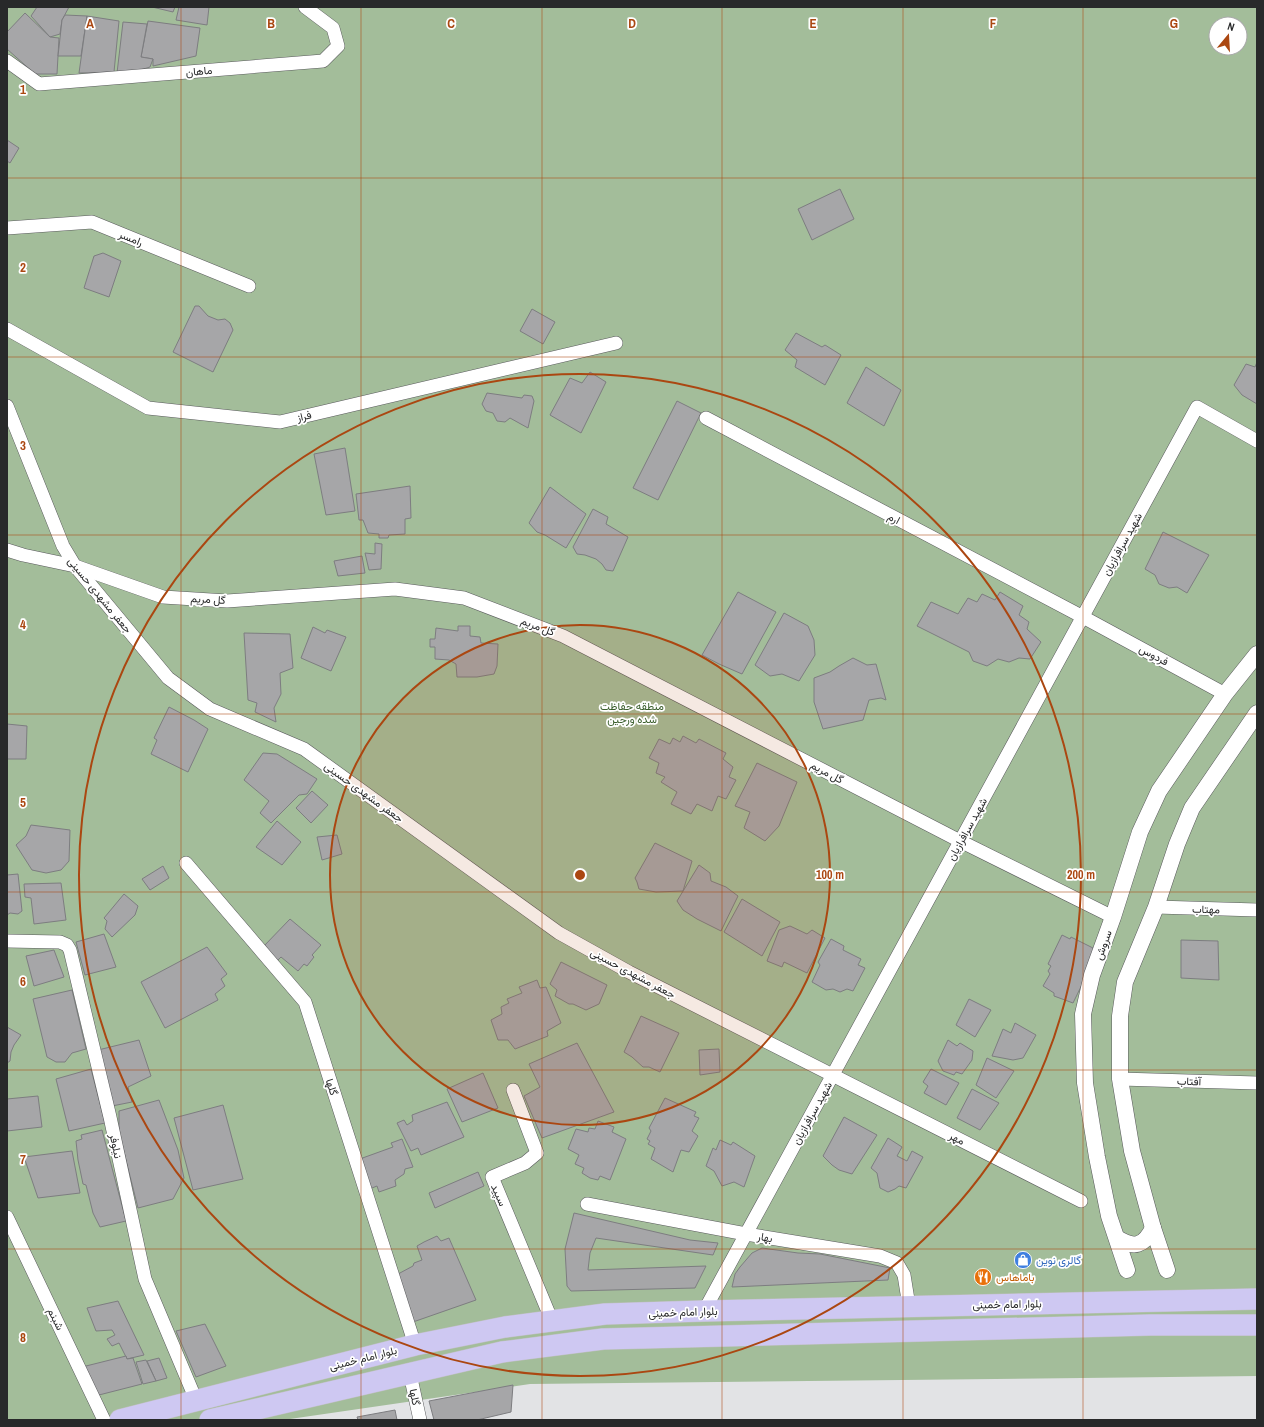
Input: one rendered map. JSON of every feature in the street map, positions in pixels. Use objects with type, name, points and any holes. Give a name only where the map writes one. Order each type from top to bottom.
[{"type":"main road","name":"بلوار امام خمینی","points":[[120,1420],[416,1345],[505,1328],[604,1314],[1257,1299]]},
{"type":"main road","points":[[222,1419],[502,1352],[603,1339],[1150,1325],[1257,1325]]},
{"type":"street","name":"ماهان","points":[[7,61],[39,84],[323,61],[338,46],[334,28],[305,7]]},
{"type":"street","name":"رامسر","points":[[7,228],[92,222],[249,286]]},
{"type":"street","name":"فراز","points":[[7,329],[148,408],[280,422],[616,343]]},
{"type":"street","name":"جعفر مشهدی حسینی","points":[[7,406],[63,546],[75,566],[168,678],[210,709],[304,749],[559,933],[629,972],[833,1074]]},
{"type":"street","name":"شهید سرافرازیان","points":[[704,1311],[1197,407],[1257,441]]},
{"type":"street","name":"ارم","points":[[706,418],[1083,617]]},
{"type":"street","name":"گل مریم","points":[[7,550],[23,555],[75,566],[163,597],[227,601],[395,589],[464,598],[563,636],[960,841],[1113,917]]},
{"type":"street","name":"فردوس","points":[[1083,617],[1225,694]]},
{"type":"street","name":"سروش","points":[[1127,1270],[1109,1216],[1097,1157],[1085,1083],[1083,1014],[1092,975],[1113,917],[1140,832],[1159,791],[1225,694],[1257,654]]},
{"type":"street","points":[[1167,1270],[1153,1228],[1132,1151],[1120,1079],[1120,1016],[1125,982],[1156,907],[1177,844],[1192,808],[1257,713]]},
{"type":"street","name":"گلها","points":[[186,863],[305,1002],[416,1345]]},
{"type":"street","name":"مهتاب","points":[[1156,907],[1257,910]]},
{"type":"street","name":"نیلوفر","points":[[7,941],[60,942],[67,945],[70,950],[110,1117],[145,1279],[196,1400]]},
{"type":"street","name":"مهر","points":[[833,1074],[1081,1201]]},
{"type":"street","name":"آفتاب","points":[[1120,1079],[1257,1083]]},
{"type":"street","name":"سپید","points":[[513,1090],[537,1153],[525,1163],[492,1177],[552,1321]]},
{"type":"street","name":"بهار","points":[[587,1204],[746,1234],[873,1254],[886,1258],[897,1263],[904,1275],[909,1306]]},
{"type":"street","name":"شبنم","points":[[7,1217],[104,1420]]},
{"type":"street","points":[[1117,1238],[1127,1244],[1138,1244],[1148,1238],[1153,1228]]},
{"type":"street","name":"گلها","points":[[410,1374],[420,1420]]},
{"type":"green space","name":"منطقه حفاظت شده ورجین","points":[[7,7],[1257,7],[1257,1376],[530,1384],[283,1420],[7,1420]]},
{"type":"building","points":[[37,7],[69,7],[62,20],[60,34],[50,37],[31,16]]},
{"type":"building","points":[[152,7],[175,7],[173,12]]},
{"type":"building","points":[[179,7],[209,7],[207,25],[176,20]]},
{"type":"building","points":[[25,13],[50,37],[59,38],[57,74],[35,74],[7,49],[7,32]]},
{"type":"building","points":[[65,15],[87,16],[81,56],[58,56],[62,20]]},
{"type":"building","points":[[87,16],[119,21],[114,72],[79,73]]},
{"type":"building","points":[[148,21],[200,28],[196,56],[153,66],[153,59],[141,57]]},
{"type":"building","points":[[123,22],[147,24],[141,57],[153,59],[150,67],[137,71],[117,73]]},
{"type":"building","points":[[7,140],[19,148],[10,163],[7,161]]},
{"type":"building","points":[[840,189],[854,219],[812,240],[798,209]]},
{"type":"building","points":[[103,253],[121,261],[109,297],[84,288],[94,256]]},
{"type":"building","points":[[195,306],[199,306],[208,316],[218,320],[225,319],[230,323],[233,330],[213,372],[173,352]]},
{"type":"building","points":[[532,309],[555,322],[543,344],[520,331]]},
{"type":"building","points":[[796,333],[822,347],[825,345],[841,355],[825,385],[795,367],[797,360],[785,350]]},
{"type":"building","points":[[1257,362],[1257,404],[1242,395],[1234,385],[1246,364],[1255,367]]},
{"type":"building","points":[[866,367],[901,390],[884,426],[847,403]]},
{"type":"building","points":[[590,372],[606,382],[581,433],[550,415],[570,378],[582,383]]},
{"type":"building","points":[[487,393],[522,398],[524,395],[532,396],[534,401],[528,428],[510,418],[505,422],[497,421],[493,413],[486,411],[482,404]]},
{"type":"building","points":[[677,401],[701,413],[658,500],[633,488]]},
{"type":"building","points":[[345,448],[355,511],[326,515],[314,454]]},
{"type":"building","points":[[410,486],[411,518],[405,519],[405,534],[389,535],[388,538],[379,538],[379,534],[368,533],[363,520],[359,520],[356,494]]},
{"type":"building","points":[[550,487],[586,514],[566,548],[545,535],[537,532],[529,523]]},
{"type":"building","points":[[593,509],[608,517],[606,524],[628,537],[613,571],[606,570],[596,559],[577,554],[573,547]]},
{"type":"building","points":[[1163,532],[1209,555],[1187,593],[1177,587],[1169,588],[1159,584],[1155,575],[1145,569]]},
{"type":"building","points":[[375,543],[382,544],[381,569],[369,570],[365,553],[375,554]]},
{"type":"building","points":[[362,556],[365,573],[338,576],[334,561]]},
{"type":"building","points":[[738,592],[776,612],[742,674],[702,655]]},
{"type":"building","points":[[1000,592],[1023,606],[1019,615],[1029,622],[1027,629],[1041,642],[1030,659],[1019,658],[1009,662],[998,659],[987,666],[973,661],[969,652],[917,626],[931,602],[958,614],[968,598],[977,602],[982,594],[995,600]]},
{"type":"building","points":[[784,613],[808,626],[814,640],[815,655],[799,681],[782,674],[770,676],[755,665]]},
{"type":"building","points":[[458,626],[470,626],[470,636],[480,637],[481,643],[498,644],[497,666],[494,674],[477,677],[457,677],[456,664],[449,660],[435,659],[435,647],[430,647],[430,639],[435,639],[436,628],[458,631]]},
{"type":"building","points":[[313,627],[325,633],[327,630],[346,637],[331,671],[301,658]]},
{"type":"building","points":[[244,633],[290,634],[293,668],[280,673],[281,694],[274,708],[276,722],[255,712],[257,703],[248,700]]},
{"type":"building","points":[[853,658],[867,665],[876,664],[886,700],[881,698],[869,700],[863,720],[823,729],[814,702],[814,678],[830,672]]},
{"type":"building","points":[[169,707],[208,729],[188,772],[151,754],[157,740],[154,738]]},
{"type":"building","points":[[7,724],[27,726],[26,759],[7,759]]},
{"type":"building","points":[[683,736],[696,743],[699,739],[726,753],[723,759],[733,767],[729,777],[736,780],[726,799],[718,796],[712,811],[697,804],[691,814],[671,804],[677,792],[661,782],[665,777],[656,773],[659,763],[649,758],[659,739],[670,744],[673,738],[680,742]]},
{"type":"building","points":[[263,753],[277,754],[317,779],[307,794],[299,795],[271,823],[260,813],[269,801],[244,780]]},
{"type":"building","points":[[757,763],[797,782],[779,826],[765,841],[744,828],[750,812],[735,806]]},
{"type":"building","points":[[312,791],[328,805],[311,823],[296,808]]},
{"type":"building","points":[[277,821],[301,842],[282,865],[256,847]]},
{"type":"building","points":[[31,825],[70,830],[69,861],[61,870],[46,873],[32,870],[16,845],[26,836]]},
{"type":"building","points":[[337,835],[342,854],[322,860],[317,837]]},
{"type":"building","points":[[655,843],[692,861],[683,891],[656,892],[639,889],[635,878]]},
{"type":"building","points":[[699,865],[710,873],[711,881],[726,887],[738,896],[721,931],[683,910],[677,901]]},
{"type":"building","points":[[163,866],[169,878],[150,890],[142,879]]},
{"type":"building","points":[[18,874],[22,911],[18,914],[10,913],[7,915],[7,875]]},
{"type":"building","points":[[61,883],[66,920],[34,924],[31,898],[25,897],[24,884]]},
{"type":"building","points":[[124,894],[138,906],[135,915],[112,937],[105,929],[107,921],[104,918]]},
{"type":"building","points":[[742,899],[780,922],[762,956],[724,932]]},
{"type":"building","points":[[290,919],[321,945],[312,955],[314,957],[307,966],[304,964],[298,971],[281,957],[277,961],[263,947]]},
{"type":"building","points":[[790,926],[807,934],[812,930],[825,938],[807,973],[784,962],[782,967],[767,961],[779,930]]},
{"type":"building","points":[[104,934],[116,967],[85,975],[76,942]]},
{"type":"building","points":[[1062,935],[1070,939],[1071,937],[1093,948],[1096,956],[1073,1003],[1054,996],[1054,993],[1043,986],[1050,974],[1048,971],[1051,966],[1048,964]]},
{"type":"building","points":[[831,939],[844,946],[843,950],[861,959],[858,965],[865,968],[853,991],[847,989],[840,992],[833,989],[826,990],[812,982],[820,965],[818,962]]},
{"type":"building","points":[[1181,940],[1218,941],[1219,980],[1181,978]]},
{"type":"building","points":[[207,947],[227,974],[221,979],[225,986],[215,994],[218,1000],[165,1028],[141,982]]},
{"type":"building","points":[[54,950],[64,977],[34,986],[26,956]]},
{"type":"building","points":[[561,962],[607,985],[599,1004],[586,1010],[573,1004],[569,1004],[555,996],[557,990],[550,984]]},
{"type":"building","points":[[537,980],[540,988],[546,987],[561,1023],[547,1031],[548,1036],[515,1049],[508,1040],[498,1040],[491,1020],[502,1014],[501,1007],[509,1003],[507,999],[522,993],[519,987]]},
{"type":"building","points":[[72,990],[86,1049],[72,1053],[65,1062],[56,1062],[47,1057],[33,999]]},
{"type":"building","points":[[969,999],[991,1010],[975,1037],[956,1025]]},
{"type":"building","points":[[641,1016],[679,1033],[660,1072],[649,1067],[643,1067],[624,1052]]},
{"type":"building","points":[[1015,1023],[1036,1035],[1023,1058],[1013,1060],[992,1056],[1003,1029],[1011,1033]]},
{"type":"building","points":[[7,1027],[21,1035],[11,1052],[10,1061],[7,1063]]},
{"type":"building","points":[[139,1040],[151,1076],[128,1087],[132,1102],[112,1106],[98,1050]]},
{"type":"building","points":[[948,1040],[957,1046],[960,1043],[973,1051],[972,1060],[962,1074],[956,1072],[954,1075],[943,1071],[938,1061]]},
{"type":"building","points":[[577,1043],[614,1112],[542,1138],[524,1096],[540,1087],[529,1064]]},
{"type":"building","points":[[719,1049],[720,1072],[700,1075],[699,1050]]},
{"type":"building","points":[[987,1058],[1014,1071],[996,1098],[976,1085]]},
{"type":"building","points":[[91,1069],[105,1123],[69,1131],[56,1079]]},
{"type":"building","points":[[931,1069],[959,1083],[946,1105],[924,1093],[928,1086],[923,1082]]},
{"type":"building","points":[[483,1073],[498,1108],[462,1122],[447,1089]]},
{"type":"building","points":[[972,1089],[999,1103],[980,1130],[957,1118]]},
{"type":"building","points":[[38,1096],[42,1127],[7,1131],[7,1099]]},
{"type":"building","points":[[665,1098],[696,1112],[694,1116],[699,1118],[692,1131],[698,1136],[689,1152],[681,1150],[673,1172],[651,1159],[655,1148],[648,1144],[650,1141],[647,1139],[651,1131],[649,1128]]},
{"type":"building","points":[[159,1100],[178,1150],[184,1178],[173,1199],[138,1208],[119,1132],[119,1111]]},
{"type":"building","points":[[447,1102],[464,1137],[421,1155],[418,1148],[411,1151],[397,1123],[404,1120],[407,1125],[413,1121],[412,1115]]},
{"type":"building","points":[[223,1105],[243,1179],[193,1190],[174,1118]]},
{"type":"building","points":[[844,1117],[877,1135],[852,1174],[839,1170],[823,1156]]},
{"type":"building","points":[[598,1121],[614,1127],[612,1132],[626,1139],[610,1180],[600,1176],[598,1180],[590,1178],[582,1173],[584,1168],[575,1164],[579,1155],[568,1149],[576,1129],[588,1132],[589,1128],[595,1129]]},
{"type":"building","points":[[102,1130],[126,1221],[100,1227],[93,1213],[86,1185],[83,1184],[76,1141],[82,1139],[81,1135]]},
{"type":"building","points":[[888,1138],[902,1147],[897,1156],[907,1161],[912,1151],[923,1157],[906,1188],[899,1186],[888,1192],[880,1188],[877,1173],[871,1168]]},
{"type":"building","points":[[402,1139],[413,1167],[405,1169],[404,1174],[395,1180],[396,1186],[379,1192],[377,1186],[367,1190],[357,1160],[393,1147],[391,1143]]},
{"type":"building","points":[[720,1140],[731,1145],[733,1142],[755,1156],[744,1187],[734,1182],[722,1186],[714,1171],[706,1166],[713,1148],[716,1150]]},
{"type":"building","points":[[72,1151],[80,1193],[38,1198],[24,1157]]},
{"type":"building","points":[[478,1172],[484,1186],[435,1208],[429,1193]]},
{"type":"building","points":[[574,1213],[690,1240],[718,1243],[713,1255],[596,1238],[590,1253],[588,1270],[706,1266],[695,1288],[571,1291],[567,1286],[565,1249]]},
{"type":"building","points":[[437,1236],[441,1241],[449,1238],[476,1300],[413,1322],[398,1274],[413,1266],[414,1263],[422,1260],[417,1246]]},
{"type":"building","points":[[762,1248],[798,1253],[820,1254],[890,1268],[888,1280],[732,1287],[735,1274],[740,1267],[752,1253]]},
{"type":"building","points":[[118,1301],[144,1355],[127,1359],[119,1343],[112,1346],[107,1339],[115,1335],[112,1330],[96,1331],[87,1308]]},
{"type":"building","points":[[205,1324],[226,1366],[196,1377],[176,1331]]},
{"type":"building","points":[[126,1356],[127,1359],[133,1358],[142,1384],[95,1396],[82,1367]]},
{"type":"building","points":[[159,1358],[167,1378],[156,1381],[147,1361]]},
{"type":"building","points":[[146,1360],[156,1381],[143,1384],[136,1362]]},
{"type":"building","points":[[513,1385],[511,1412],[477,1420],[434,1420],[429,1401]]},
{"type":"building","points":[[395,1410],[397,1420],[358,1420],[357,1417]]},
{"type":"place","name":"گالری نوین","points":[[1023,1260]]},
{"type":"place","name":"باماهاس","points":[[983,1277]]}]
